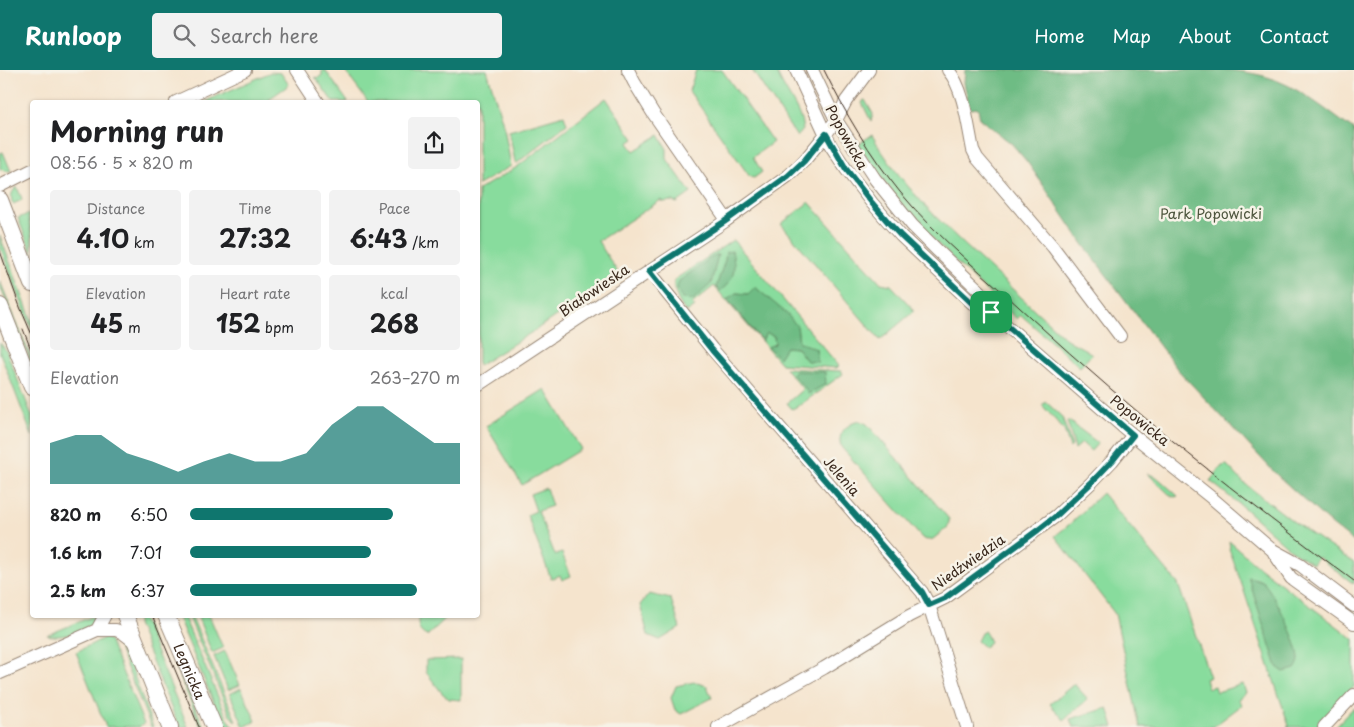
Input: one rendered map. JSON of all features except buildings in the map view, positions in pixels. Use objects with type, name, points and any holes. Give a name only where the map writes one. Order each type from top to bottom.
[{"type":"main road","points":[[0,200],[30,279]]},
{"type":"main road","points":[[0,306],[30,382]]},
{"type":"main road","points":[[126,618],[170,727]]},
{"type":"main road","name":"Legnicka","points":[[167,618],[214,727]]},
{"type":"street","points":[[179,100],[219,76],[245,70]]},
{"type":"street","points":[[297,70],[317,100]]},
{"type":"street","points":[[628,70],[653,113],[727,220]]},
{"type":"street","name":"Popowicka","points":[[796,70],[840,160],[850,175],[901,236],[972,303],[991,312],[1133,435],[1213,499],[1271,550],[1291,578],[1354,623]]},
{"type":"street","name":"Popowicka","points":[[812,70],[836,120],[875,179],[912,225],[981,292],[991,312]]},
{"type":"street","name":"Białowieska","points":[[480,384],[727,220],[788,176],[804,161],[826,134],[846,101],[869,70]]},
{"type":"street","points":[[948,70],[956,82],[961,95],[976,158],[1053,247],[1120,336]]},
{"type":"street","points":[[0,186],[30,171]]},
{"type":"street","name":"Jelenia","points":[[649,271],[712,350],[922,592],[929,605],[967,727]]},
{"type":"street","name":"Niedźwiedzia","points":[[718,727],[809,677],[909,616],[945,598],[1056,516],[1112,461],[1133,435]]},
{"type":"street","name":"Popowicka","points":[[1271,550],[1300,565],[1354,606]]},
{"type":"street","points":[[97,630],[103,618]]},
{"type":"street","points":[[0,673],[97,630],[116,630],[136,643]]},
{"type":"street","points":[[1324,727],[1354,696]]},
{"type":"green space","points":[[322,70],[325,70],[347,100],[332,100],[315,77],[318,78],[322,75]]},
{"type":"green space","points":[[344,70],[487,70],[504,127],[511,166],[480,184],[480,100],[366,100]]},
{"type":"green space","points":[[696,70],[722,70],[773,142],[753,157],[762,172],[754,178],[750,177],[689,91]]},
{"type":"green space","points":[[752,70],[776,70],[802,122],[803,130],[797,137]]},
{"type":"green space","name":"Park Popowicki","points":[[965,70],[1228,70],[1266,77],[1288,85],[1354,130],[1354,542],[1331,524],[1277,475],[1178,370],[1083,244],[1028,163],[1012,144],[980,119],[978,108],[970,109],[964,83]]},
{"type":"green space","points":[[271,72],[281,73],[289,85],[270,100],[208,100]]},
{"type":"green space","points":[[606,98],[634,139],[628,143],[634,151],[659,135],[667,149],[667,159],[691,193],[677,203],[672,201],[663,202],[661,200],[598,241],[618,273],[537,329],[480,365],[480,189],[517,167]]},
{"type":"green space","points":[[864,100],[873,114],[871,121],[862,103]]},
{"type":"green space","points":[[564,115],[567,124],[517,163],[515,162],[509,131]]},
{"type":"green space","points":[[872,135],[907,186],[935,216],[1065,338],[1092,354],[1080,367],[1021,315],[1017,319],[954,260],[918,223],[886,185],[858,144]]},
{"type":"green space","points":[[3,152],[11,171],[0,169],[0,153]]},
{"type":"green space","points":[[17,187],[22,200],[13,204],[12,195]]},
{"type":"green space","points":[[809,202],[881,283],[891,285],[913,309],[913,312],[880,340],[781,224]]},
{"type":"green space","points":[[28,214],[30,249],[18,218]]},
{"type":"green space","points":[[0,236],[30,316],[30,325],[0,247]]},
{"type":"green space","points":[[733,240],[839,366],[837,368],[781,364],[714,286],[692,304],[695,307],[686,312],[677,297],[674,280]],"holes":[[[726,252],[728,285],[717,287],[726,260]],[[755,287],[797,326],[799,342],[807,361],[797,348],[786,347],[778,357],[768,347],[775,344],[774,336],[766,332],[762,340],[736,293],[748,294]]]},
{"type":"green space","points":[[732,251],[733,274],[729,283],[720,291],[716,287],[726,252]]},
{"type":"green space","points":[[715,255],[718,255],[711,284],[693,300],[682,299],[677,288],[679,281]]},
{"type":"green space","points":[[0,281],[30,355],[30,360],[0,286]]},
{"type":"green space","points":[[755,287],[786,313],[797,326],[799,342],[816,349],[818,362],[807,361],[797,348],[786,347],[779,358],[768,347],[775,344],[774,336],[766,333],[762,341],[727,299],[736,293],[748,294]]},
{"type":"green space","points":[[0,343],[6,350],[30,411],[30,431],[0,353]]},
{"type":"green space","points":[[785,368],[841,371],[843,374],[792,409],[787,403],[803,389]]},
{"type":"green space","points":[[795,371],[825,372],[826,384],[808,394],[793,375]]},
{"type":"green space","points":[[545,389],[581,449],[522,485],[486,426]]},
{"type":"green space","points":[[1046,402],[1062,417],[1072,446],[1070,448],[1064,430],[1042,405]]},
{"type":"green space","points":[[860,421],[867,424],[949,519],[948,527],[933,539],[927,540],[922,538],[842,448],[840,443],[841,434],[851,424]]},
{"type":"green space","points":[[1067,421],[1098,443],[1091,451],[1082,443],[1075,449]]},
{"type":"green space","points":[[1227,465],[1244,483],[1294,522],[1354,563],[1354,584],[1318,557],[1313,564],[1292,551],[1244,508],[1210,481],[1222,466]]},
{"type":"green space","points":[[1147,473],[1158,478],[1178,496],[1171,496]]},
{"type":"green space","points":[[546,488],[552,506],[538,511],[555,555],[562,553],[571,576],[562,580],[560,575],[551,579],[527,515],[536,511],[530,494]]},
{"type":"green space","points":[[1102,493],[1178,584],[1210,677],[1205,679],[1208,688],[1215,686],[1217,692],[1243,684],[1246,693],[1238,699],[1242,705],[1213,727],[1140,727],[1115,614],[1055,536]]},
{"type":"green space","points":[[1229,541],[1260,568],[1354,639],[1354,687],[1316,727],[1287,727],[1289,726],[1229,549]]},
{"type":"green space","points":[[1248,577],[1263,582],[1279,607],[1291,631],[1298,652],[1299,660],[1295,669],[1284,672],[1277,667]]},
{"type":"green space","points":[[649,594],[671,599],[680,628],[660,640],[648,635],[640,605]]},
{"type":"green space","points":[[89,618],[96,619],[92,625],[73,634],[47,635]]},
{"type":"green space","points":[[137,618],[142,618],[188,727],[179,727],[137,624]]},
{"type":"green space","points":[[155,618],[157,618],[204,727],[201,727]]},
{"type":"green space","points":[[178,618],[184,618],[225,713],[233,727],[224,727]]},
{"type":"green space","points":[[189,618],[192,618],[236,721],[230,715]]},
{"type":"green space","points":[[198,618],[210,618],[223,648],[212,653]]},
{"type":"green space","points":[[418,618],[445,619],[427,636],[421,632]]},
{"type":"green space","points":[[985,631],[990,642],[984,647],[977,641],[981,633]]},
{"type":"green space","points":[[113,634],[116,634],[125,642],[135,678],[153,727],[151,727]]},
{"type":"green space","points":[[107,638],[110,642],[144,724],[139,727],[106,727],[76,652]]},
{"type":"green space","points":[[225,651],[240,685],[228,690],[214,656]]},
{"type":"green space","points":[[461,659],[461,700],[449,699],[426,672],[426,660]]},
{"type":"green space","points":[[694,682],[707,686],[712,698],[681,714],[675,710],[671,698],[676,686]]},
{"type":"green space","points":[[1074,684],[1088,699],[1064,720],[1050,704]]},
{"type":"green space","points":[[241,688],[256,721],[244,727],[230,694]]},
{"type":"green space","points":[[1354,707],[1354,727],[1335,727]]},
{"type":"green space","points":[[1108,708],[1114,727],[1073,727],[1070,719]]},
{"type":"tram line","points":[[824,70],[849,118],[878,163],[900,192],[947,242],[1148,421],[1229,487],[1354,581]]},
{"type":"tram line","points":[[0,251],[30,330]]},
{"type":"tram line","points":[[23,329],[30,347]]},
{"type":"tram line","points":[[153,618],[199,727]]},
{"type":"route","points":[[826,134],[854,181],[901,236],[972,303],[991,312],[1133,435],[1112,461],[1056,516],[945,598],[929,605],[922,592],[712,350],[649,271],[724,222],[788,176],[804,161],[826,134]]}]
